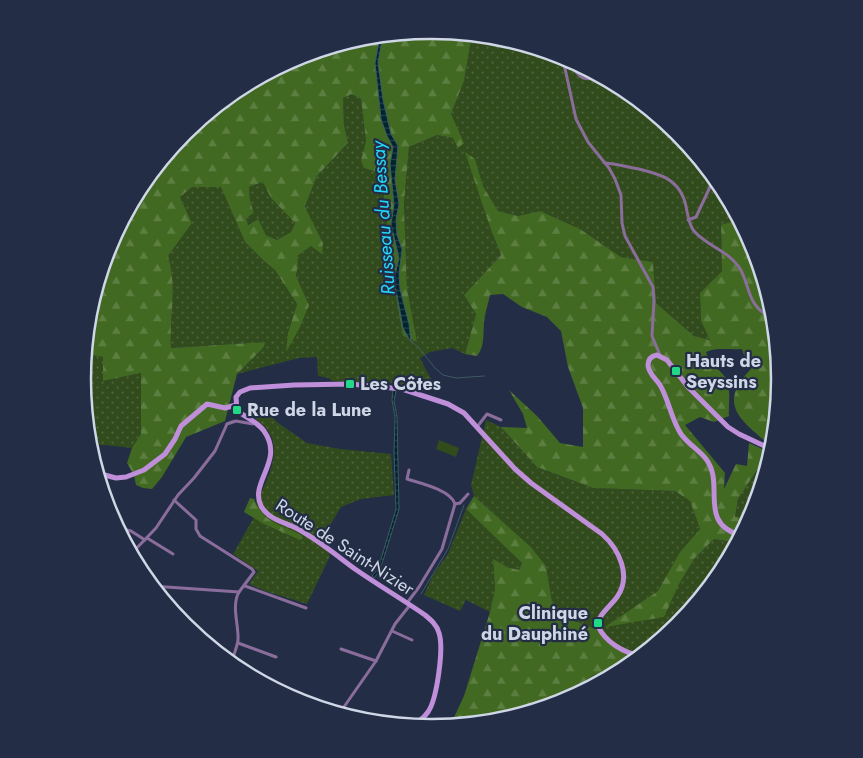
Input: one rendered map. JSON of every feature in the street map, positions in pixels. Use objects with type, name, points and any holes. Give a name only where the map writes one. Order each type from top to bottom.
[{"type":"main road","points":[[735,533],[726,529],[718,520],[713,505],[713,480],[710,466],[704,457],[680,433],[663,391],[648,366],[652,356],[660,355],[667,360],[688,387],[728,427],[765,446]]},
{"type":"main road","points":[[105,475],[116,478],[126,477],[144,470],[165,454],[181,426],[194,413],[207,404],[224,408],[236,405],[238,394],[245,389],[294,385],[374,386],[402,389],[448,404],[464,413],[515,469],[531,483],[602,534],[612,544],[622,566],[622,587],[617,597],[600,616],[598,626],[602,634],[620,648],[633,653]]},
{"type":"main road","name":"Route de Saint-Nizier","points":[[236,405],[241,413],[264,430],[269,439],[271,450],[269,464],[259,492],[259,501],[264,510],[272,517],[302,532],[425,615],[436,627],[439,633],[441,650],[434,700],[427,713],[420,719]]},
{"type":"street","points":[[564,66],[576,119],[591,146],[612,173],[622,202],[622,223],[625,236],[653,287],[652,336],[660,355]]},
{"type":"street","points":[[574,71],[583,79],[592,79]]},
{"type":"street","points":[[605,163],[649,171],[671,181],[678,187],[684,197],[688,220],[697,234],[736,263],[742,273],[750,298],[756,307],[765,314]]},
{"type":"street","points":[[688,220],[696,217],[710,184]]},
{"type":"street","points":[[476,427],[487,414],[502,420]]},
{"type":"street","points":[[137,548],[156,528],[174,500],[215,451],[227,424],[236,421],[253,424],[255,422]]},
{"type":"street","points":[[343,708],[376,661],[442,549],[455,504],[454,499],[438,490],[407,478],[409,470]]},
{"type":"street","points":[[455,504],[460,504],[468,494]]},
{"type":"street","points":[[174,500],[196,520],[196,529],[200,536],[252,569],[253,574],[239,592],[236,606],[238,643],[234,656]]},
{"type":"street","points":[[127,530],[173,554]]},
{"type":"street","points":[[245,586],[306,608]]},
{"type":"street","points":[[163,587],[239,592]]},
{"type":"street","points":[[392,631],[412,640]]},
{"type":"street","points":[[238,643],[276,657]]},
{"type":"street","points":[[341,649],[376,661]]},
{"type":"green space","points":[[409,39],[454,39],[471,41],[464,81],[451,114],[464,143],[458,148],[453,138],[437,135],[409,147],[404,203],[407,288],[417,342],[403,336],[393,275],[381,173],[364,168],[361,160],[366,141],[361,99],[352,94],[343,98],[344,125],[348,143],[317,176],[305,207],[323,243],[322,254],[311,246],[297,256],[296,276],[309,305],[299,329],[286,352],[288,333],[297,304],[275,270],[245,242],[221,187],[192,187],[180,197],[192,223],[168,256],[173,291],[171,348],[265,342],[263,348],[237,374],[225,421],[186,437],[162,477],[152,489],[136,485],[134,475],[127,463],[132,448],[141,434],[141,373],[103,381],[103,357],[92,355],[94,335],[103,291],[117,249],[126,229],[149,190],[176,155],[207,123],[261,84],[301,65],[343,50]],"holes":[[[263,182],[271,198],[295,223],[291,232],[277,240],[266,235],[258,219],[248,225],[246,218],[254,213],[249,187]]]},
{"type":"green space","points":[[471,41],[520,50],[562,65],[602,84],[639,109],[672,138],[701,172],[733,222],[721,226],[722,271],[700,293],[701,321],[711,341],[694,336],[656,303],[653,262],[621,257],[580,229],[540,211],[518,216],[498,211],[483,186],[475,159],[490,227],[501,255],[464,295],[476,314],[465,354],[452,348],[430,352],[420,358],[435,387],[426,390],[390,383],[332,381],[329,378],[318,376],[317,357],[299,358],[237,374],[263,348],[264,342],[171,348],[173,291],[168,256],[192,223],[180,197],[192,187],[221,186],[245,242],[275,270],[297,304],[288,333],[309,305],[296,276],[298,264],[296,256],[311,246],[323,243],[305,208],[317,176],[348,143],[344,125],[343,98],[352,94],[361,99],[366,141],[361,160],[381,172],[393,275],[403,336],[417,342],[407,288],[404,203],[409,147],[437,135],[453,138],[451,114],[464,81]]},
{"type":"green space","points":[[465,152],[475,159],[483,186],[498,211],[518,216],[540,211],[580,229],[621,257],[653,262],[656,303],[694,336],[710,340],[701,321],[700,293],[722,271],[721,225],[733,221],[746,249],[760,291],[769,335],[772,379],[766,442],[744,422],[734,404],[735,393],[740,382],[751,369],[748,367],[742,349],[719,349],[706,352],[714,366],[727,381],[729,416],[714,422],[700,417],[685,425],[725,473],[724,489],[736,464],[747,466],[749,443],[764,450],[760,465],[738,499],[735,517],[742,518],[730,542],[714,539],[694,559],[678,586],[664,617],[605,627],[658,591],[680,552],[700,529],[690,501],[675,491],[593,488],[537,467],[501,427],[527,428],[523,414],[509,390],[537,416],[560,443],[583,447],[583,408],[568,367],[561,331],[547,317],[522,307],[503,294],[490,295],[484,319],[483,340],[480,352],[477,356],[465,354],[476,314],[464,295],[501,255]]},
{"type":"green space","points":[[264,182],[271,198],[295,222],[291,232],[277,240],[266,235],[258,219],[247,225],[246,218],[254,213],[249,187]]},
{"type":"green space","points":[[92,355],[104,357],[103,381],[141,373],[141,434],[132,448],[98,445],[94,423],[91,379]]},
{"type":"green space","points":[[255,403],[281,425],[307,443],[340,449],[391,454],[394,495],[361,499],[341,507],[323,537],[330,556],[307,604],[249,584],[258,571],[233,554],[253,519],[260,512],[256,502],[269,475],[274,455],[271,436],[266,428],[248,413]]},
{"type":"green space","points":[[486,420],[501,427],[537,467],[593,488],[675,491],[690,501],[700,529],[680,552],[658,592],[606,627],[678,586],[694,559],[714,539],[730,542],[701,586],[672,620],[628,657],[601,631],[554,613],[546,566],[531,547],[474,496],[471,485]]},
{"type":"green space","points":[[439,440],[459,448],[456,457],[436,449]]},
{"type":"green space","points":[[760,466],[742,518],[735,518],[738,499]]},
{"type":"green space","points":[[474,496],[531,547],[546,566],[554,613],[601,631],[628,657],[602,674],[596,674],[582,684],[541,701],[498,713],[453,719],[464,696],[490,612],[495,589],[493,559],[507,567],[519,570],[522,563],[466,509]]},
{"type":"green space","points":[[250,498],[254,499],[267,518],[301,535],[303,538],[300,540],[262,523],[244,512]]},
{"type":"green space","points":[[466,509],[522,563],[519,570],[507,567],[493,560],[495,589],[490,612],[466,600],[460,611],[424,595],[433,575],[448,554]]},
{"type":"green space","points":[[596,674],[600,675],[582,684]]},
{"type":"water","points":[[379,43],[382,43],[378,62],[383,100],[391,134],[398,146],[395,180],[399,204],[396,219],[397,235],[402,249],[399,274],[400,289],[409,324],[411,342],[403,328],[394,279],[399,258],[391,224],[394,205],[390,164],[393,147],[381,119],[375,63]]},
{"type":"water","points":[[393,390],[396,391],[394,401],[397,417],[399,509],[380,570],[374,578],[372,576],[378,569],[396,509]]},
{"type":"waterway","points":[[410,340],[443,375],[456,378],[484,376]]},
{"type":"waterway","points":[[225,424],[233,420]]},
{"type":"waterway","points":[[421,594],[448,549],[464,505]]},
{"type":"place","name":"Hauts de Seyssins","points":[[676,371]]},
{"type":"place","name":"Les Côtes","points":[[350,384]]},
{"type":"place","name":"Rue de la Lune","points":[[237,410]]},
{"type":"place","name":"Clinique du Dauphiné","points":[[598,623]]},
{"type":"water label","name":"Ruisseau du Bessay","points":[[383,218]]}]
